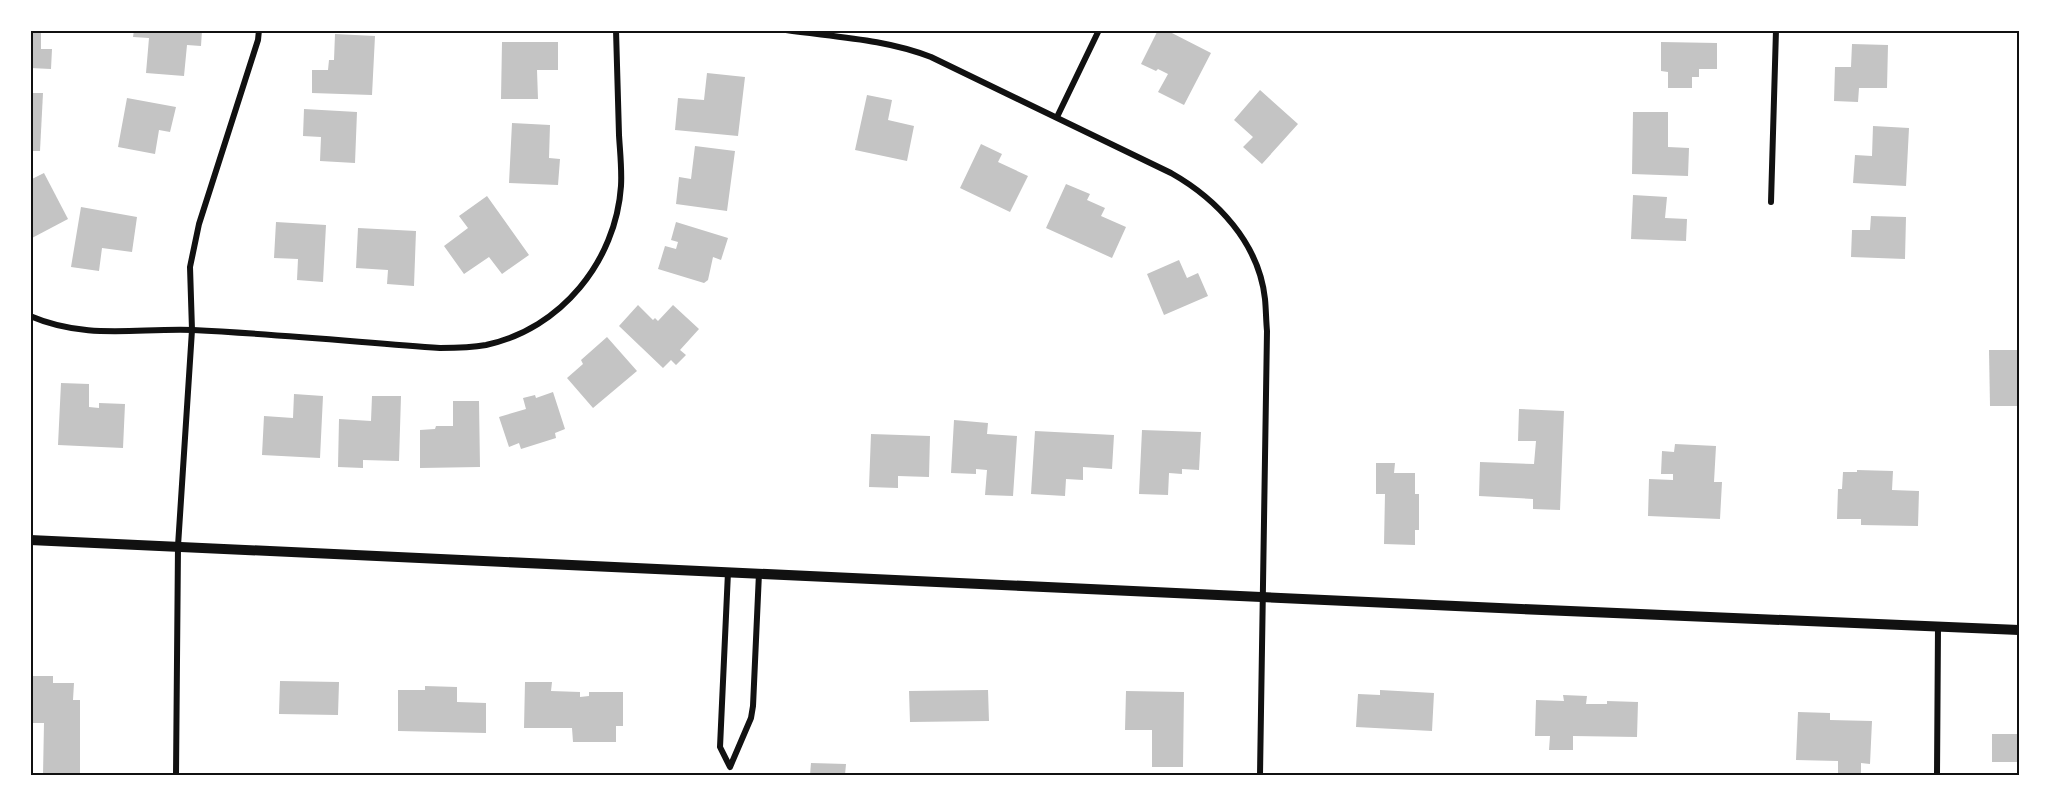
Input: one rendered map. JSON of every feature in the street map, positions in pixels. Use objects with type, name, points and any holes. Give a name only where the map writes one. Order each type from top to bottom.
[{"type":"street","points":[[176,775],[178,546],[192,330],[190,267],[199,224],[258,40],[259,30]]},
{"type":"street","points":[[30,316],[61,327],[83,331],[192,330],[428,348],[465,348],[487,344],[510,338],[531,328],[561,308],[585,283],[604,253],[613,231],[621,185],[616,30]]},
{"type":"street","points":[[786,30],[883,43],[911,49],[931,57],[1191,184],[1218,206],[1246,243],[1256,263],[1265,297],[1267,331],[1260,775]]},
{"type":"street","points":[[1057,117],[1099,30]]},
{"type":"street","points":[[1771,202],[1776,30]]},
{"type":"street","points":[[30,540],[2019,630]]},
{"type":"street","points":[[728,572],[720,747],[730,767]]},
{"type":"street","points":[[729,775],[730,767],[751,718],[753,706],[759,573]]},
{"type":"street","points":[[1937,775],[1938,627]]},
{"type":"building","points":[[30,30],[43,30],[41,49],[52,49],[51,69],[30,68]]},
{"type":"building","points":[[134,30],[202,30],[201,46],[187,45],[184,76],[146,73],[149,38],[133,37]]},
{"type":"building","points":[[1158,30],[1166,30],[1211,53],[1184,105],[1158,92],[1168,74],[1141,64]]},
{"type":"building","points":[[335,34],[375,36],[372,95],[312,93],[312,70],[328,70],[329,60],[334,60]]},
{"type":"building","points":[[502,42],[558,42],[558,70],[537,70],[538,99],[501,99]]},
{"type":"building","points":[[1661,42],[1717,43],[1717,69],[1699,69],[1699,77],[1692,77],[1692,88],[1668,88],[1668,72],[1661,71]]},
{"type":"building","points":[[1852,44],[1888,45],[1887,88],[1859,88],[1858,102],[1834,101],[1835,67],[1851,67]]},
{"type":"building","points":[[707,73],[745,77],[738,136],[675,130],[678,98],[704,100]]},
{"type":"building","points":[[1260,90],[1298,124],[1262,164],[1243,147],[1253,137],[1234,120]]},
{"type":"building","points":[[30,93],[43,93],[40,151],[30,151]]},
{"type":"building","points":[[867,95],[892,100],[888,120],[914,126],[907,161],[855,150]]},
{"type":"building","points":[[127,98],[176,107],[170,132],[159,130],[155,154],[118,147]]},
{"type":"building","points":[[304,109],[357,112],[355,163],[320,161],[321,137],[303,136]]},
{"type":"building","points":[[1633,112],[1668,112],[1668,147],[1689,148],[1688,176],[1632,174]]},
{"type":"building","points":[[512,123],[550,125],[549,158],[560,159],[558,185],[509,183]]},
{"type":"building","points":[[1873,126],[1909,128],[1906,186],[1853,183],[1855,155],[1872,156]]},
{"type":"building","points":[[981,144],[1002,154],[998,162],[1028,176],[1010,212],[960,188]]},
{"type":"building","points":[[695,146],[735,151],[727,211],[676,204],[679,177],[691,179]]},
{"type":"building","points":[[44,173],[68,219],[32,238],[30,235],[30,180]]},
{"type":"building","points":[[1066,184],[1090,194],[1087,200],[1105,208],[1101,216],[1126,227],[1112,258],[1046,228]]},
{"type":"building","points":[[1633,195],[1667,197],[1665,218],[1687,219],[1686,241],[1631,239]]},
{"type":"building","points":[[487,196],[529,255],[502,274],[489,257],[464,274],[444,246],[468,228],[459,216]]},
{"type":"building","points":[[81,207],[137,217],[132,252],[102,248],[99,271],[71,267]]},
{"type":"building","points":[[1871,216],[1906,217],[1905,259],[1851,257],[1852,230],[1870,230]]},
{"type":"building","points":[[276,222],[326,225],[323,282],[297,280],[298,259],[274,258]]},
{"type":"building","points":[[676,222],[728,238],[721,260],[713,257],[708,280],[704,283],[658,269],[665,246],[676,249],[678,242],[671,240]]},
{"type":"building","points":[[358,228],[416,231],[414,286],[387,284],[388,270],[356,268]]},
{"type":"building","points":[[1179,260],[1187,278],[1198,273],[1208,296],[1164,315],[1147,274]]},
{"type":"building","points":[[638,305],[653,320],[655,318],[658,321],[673,305],[699,329],[680,350],[686,355],[676,365],[671,360],[663,368],[619,326]]},
{"type":"building","points":[[607,337],[637,371],[593,408],[567,378],[583,364],[581,360]]},
{"type":"building","points":[[1989,350],[2019,350],[2019,406],[1990,406]]},
{"type":"building","points":[[61,383],[89,384],[89,407],[99,408],[99,403],[125,404],[123,448],[58,445]]},
{"type":"building","points":[[553,392],[565,429],[555,433],[556,438],[521,449],[519,443],[509,447],[499,417],[526,409],[523,398],[535,395],[536,398]]},
{"type":"building","points":[[294,394],[323,396],[320,458],[262,455],[264,416],[293,418]]},
{"type":"building","points":[[372,396],[401,396],[399,461],[363,460],[363,468],[338,467],[339,419],[371,421]]},
{"type":"building","points":[[453,401],[479,401],[480,467],[420,468],[420,430],[435,429],[436,426],[453,426]]},
{"type":"building","points":[[1519,409],[1564,411],[1560,510],[1533,509],[1533,499],[1479,496],[1480,462],[1534,464],[1536,441],[1518,441]]},
{"type":"building","points":[[954,420],[988,423],[987,434],[1017,436],[1013,496],[985,495],[987,470],[976,469],[976,474],[951,473]]},
{"type":"building","points":[[1142,430],[1201,432],[1199,470],[1182,469],[1182,474],[1169,473],[1168,495],[1139,494]]},
{"type":"building","points":[[1035,431],[1114,435],[1112,469],[1083,467],[1083,480],[1066,479],[1065,496],[1031,494]]},
{"type":"building","points":[[871,434],[930,436],[929,477],[898,476],[898,488],[869,487]]},
{"type":"building","points":[[1675,444],[1716,446],[1714,482],[1722,482],[1720,519],[1648,516],[1649,479],[1673,480],[1673,474],[1661,474],[1662,451],[1674,452]]},
{"type":"building","points":[[1376,463],[1395,463],[1394,473],[1415,473],[1415,494],[1419,494],[1419,530],[1415,530],[1415,545],[1384,544],[1385,494],[1376,494]]},
{"type":"building","points":[[1857,470],[1893,471],[1892,490],[1919,491],[1918,526],[1861,525],[1861,519],[1837,519],[1838,489],[1842,489],[1843,472],[1857,472]]},
{"type":"building","points":[[30,676],[53,676],[53,683],[74,683],[73,700],[80,700],[80,775],[43,775],[44,723],[30,723]]},
{"type":"building","points":[[280,681],[339,682],[338,715],[279,714]]},
{"type":"building","points":[[525,682],[552,682],[551,691],[580,692],[580,697],[589,696],[589,692],[623,692],[623,726],[616,726],[616,742],[573,742],[572,728],[524,728]]},
{"type":"building","points":[[425,686],[457,687],[457,702],[486,703],[486,733],[398,731],[398,690],[425,690]]},
{"type":"building","points":[[988,690],[989,721],[910,722],[909,691]]},
{"type":"building","points":[[1380,690],[1434,693],[1432,731],[1356,727],[1358,694],[1380,695]]},
{"type":"building","points":[[1126,691],[1184,692],[1183,767],[1152,767],[1152,730],[1125,730]]},
{"type":"building","points":[[1563,695],[1587,696],[1586,704],[1607,704],[1607,701],[1638,702],[1637,737],[1573,736],[1573,750],[1549,750],[1550,736],[1535,736],[1536,700],[1564,701]]},
{"type":"building","points":[[1798,712],[1830,713],[1830,720],[1872,721],[1870,764],[1861,763],[1861,775],[1838,775],[1838,761],[1796,760]]},
{"type":"building","points":[[1992,734],[2019,734],[2019,762],[1992,762]]},
{"type":"building","points":[[811,763],[846,764],[845,775],[810,775]]}]
